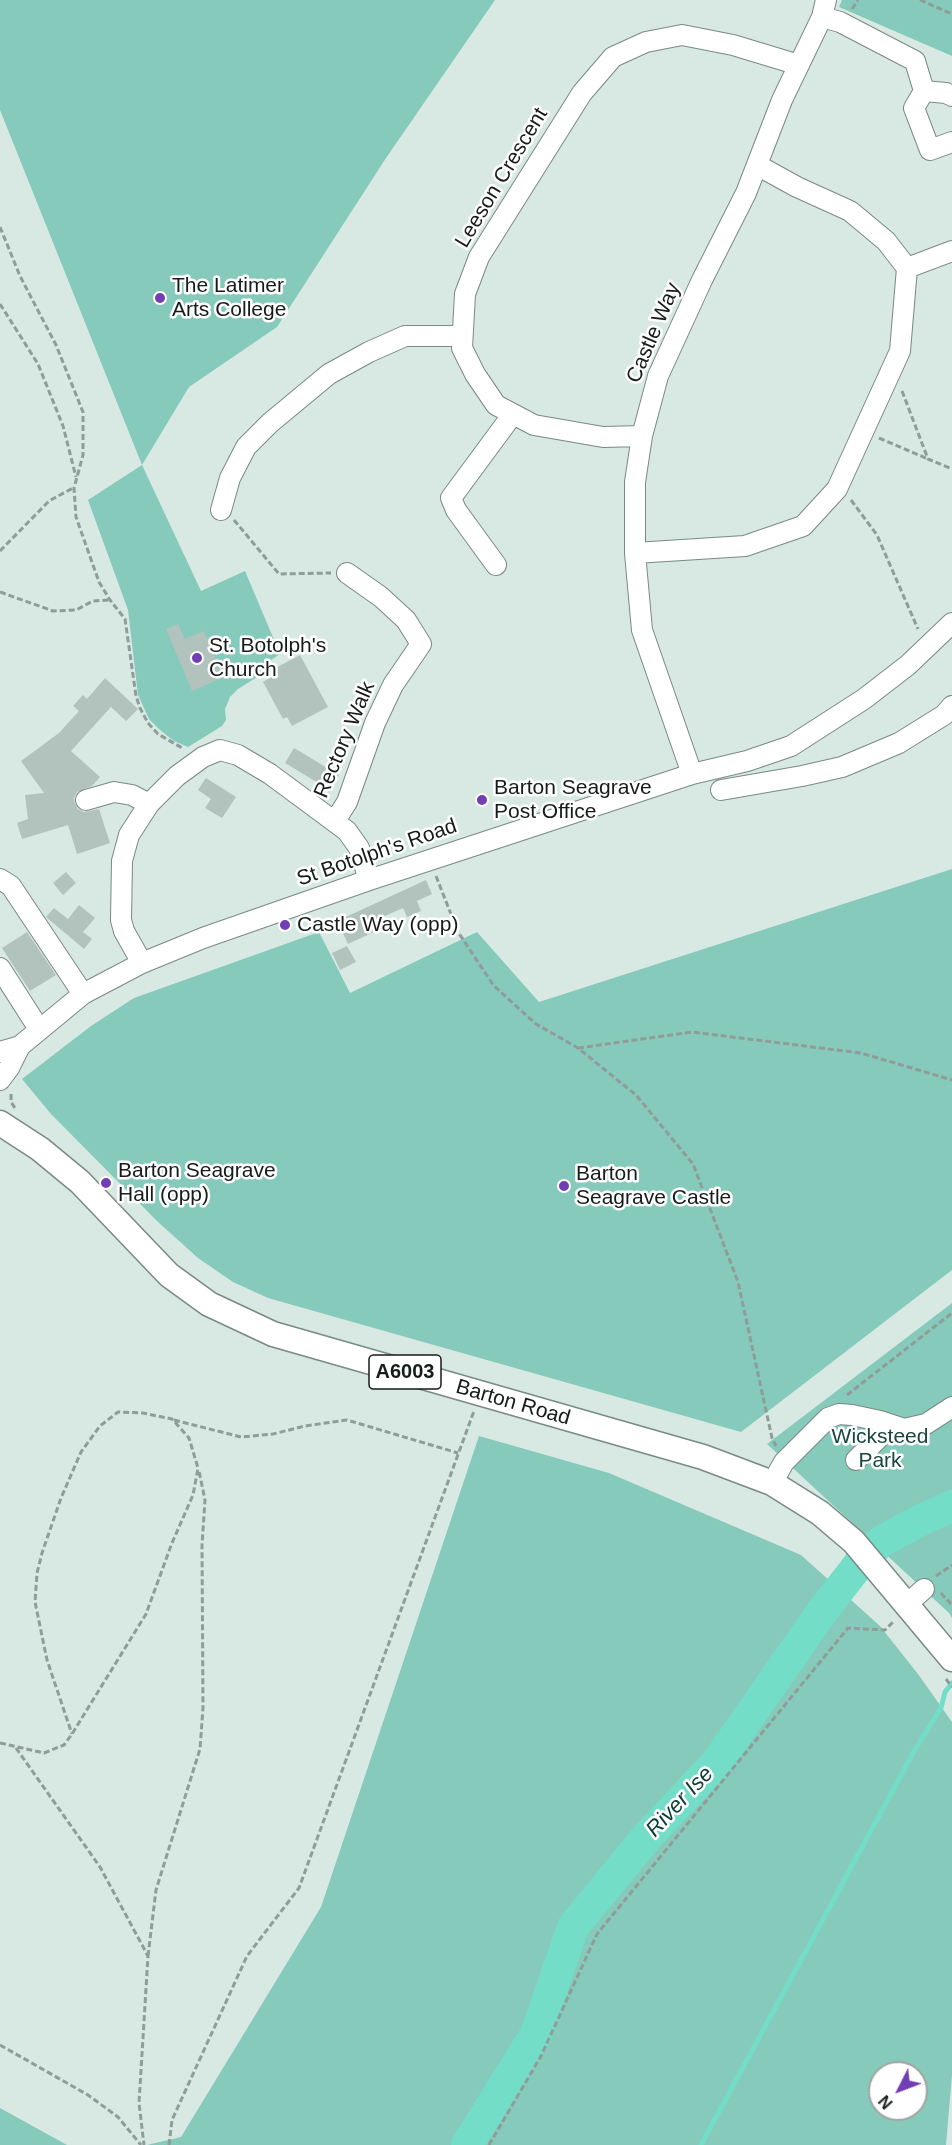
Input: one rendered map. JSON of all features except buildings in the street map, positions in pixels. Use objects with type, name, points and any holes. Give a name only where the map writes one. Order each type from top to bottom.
[{"type":"main road","name":"Barton Road","points":[[10,1120],[40,1149],[80,1182],[170,1275],[209,1304],[273,1334],[703,1457],[772,1483],[820,1513],[854,1542],[909,1604],[948,1655]]},
{"type":"street","name":"Castle Way","points":[[692,774],[642,630],[635,553],[635,482],[642,436],[658,376],[702,280],[746,193],[782,100],[824,8]]},
{"type":"street","points":[[824,8],[840,22],[915,61],[924,91],[914,108],[930,150],[952,142]]},
{"type":"street","name":"Leeson Crescent","points":[[642,436],[603,437],[570,433],[534,425],[496,405],[475,374],[462,348],[465,294],[479,257],[582,93],[613,57],[646,42],[682,35],[733,45],[799,65]]},
{"type":"street","points":[[924,91],[946,93],[952,96]]},
{"type":"street","points":[[635,553],[745,546],[803,526],[840,484],[900,351],[907,268],[886,241],[850,211],[797,187],[757,165]]},
{"type":"street","points":[[907,268],[952,252]]},
{"type":"street","points":[[220,510],[230,478],[246,447],[270,423],[329,374],[405,336],[462,336]]},
{"type":"street","points":[[496,566],[456,510],[451,498],[513,414]]},
{"type":"street","name":"Rectory Walk","points":[[335,821],[347,802],[375,723],[393,685],[421,644],[406,620],[381,597],[347,573]]},
{"type":"street","name":"St Botolph's Road","points":[[5,1082],[20,1046],[39,1029],[83,994],[142,963],[203,938],[369,880],[692,774],[747,761],[791,746],[864,699],[908,665],[949,625]]},
{"type":"street","points":[[721,790],[842,767],[898,743],[944,715],[952,706]]},
{"type":"street","points":[[791,746],[802,776]]},
{"type":"street","points":[[142,963],[124,931],[121,920],[122,861],[129,835],[149,804],[177,776],[202,757],[220,750],[238,755],[270,774],[347,831],[359,848],[369,880]]},
{"type":"street","points":[[86,800],[114,792],[132,795],[149,804]]},
{"type":"street","points":[[0,879],[11,886],[83,994]]},
{"type":"street","points":[[0,968],[39,1029]]},
{"type":"street","name":"St Botolph's Road","points":[[0,1052],[20,1046]]},
{"type":"street","points":[[772,1483],[784,1462],[828,1418],[839,1414],[880,1421],[904,1429],[926,1424],[952,1407]]},
{"type":"street","points":[[856,1460],[891,1426]]},
{"type":"path","points":[[920,0],[952,14]]},
{"type":"path","points":[[946,10],[952,5]]},
{"type":"path","points":[[0,227],[20,276],[56,345],[82,412],[83,455],[74,488],[76,517],[99,582],[125,619],[136,696],[148,723],[158,734],[174,745],[202,757]]},
{"type":"path","points":[[0,304],[38,364],[63,426],[76,479]]},
{"type":"path","points":[[892,367],[928,459]]},
{"type":"path","points":[[864,432],[952,469]]},
{"type":"path","points":[[840,484],[877,535],[926,647]]},
{"type":"path","points":[[0,551],[49,501],[74,488]]},
{"type":"path","points":[[220,510],[234,519],[279,574],[347,573]]},
{"type":"path","points":[[0,592],[53,611],[76,610],[93,601],[110,600]]},
{"type":"path","points":[[430,860],[458,932],[494,986],[536,1024],[578,1048],[636,1095],[693,1164],[738,1282],[772,1438],[778,1451]]},
{"type":"path","points":[[578,1048],[692,1032],[861,1053],[952,1080]]},
{"type":"path","points":[[5,1082],[11,1102],[10,1120]]},
{"type":"path","points":[[828,1418],[845,1397],[952,1313]]},
{"type":"path","points":[[169,2145],[172,2120],[247,1956],[299,1888],[477,1403]]},
{"type":"path","points":[[72,1734],[47,1660],[35,1602],[37,1573],[61,1498],[81,1452],[100,1426],[118,1412],[143,1413],[241,1437],[273,1434],[305,1426],[347,1420],[458,1453]]},
{"type":"path","points":[[142,2145],[140,2103],[148,1956],[156,1890],[200,1749],[203,1708],[202,1545],[205,1500],[189,1438],[172,1419]]},
{"type":"path","points":[[0,1743],[44,1754],[64,1745],[72,1734],[146,1614],[172,1543],[193,1495],[198,1468]]},
{"type":"path","points":[[489,2145],[541,2056],[597,1934],[848,1628],[885,1630],[909,1604]]},
{"type":"path","points":[[15,1747],[100,1866],[148,1956]]},
{"type":"path","points":[[0,2045],[88,2095],[118,2117],[142,2145]]},
{"type":"green space","name":"The Latimer Arts College","points":[[0,0],[495,0],[386,158],[277,327],[189,387],[142,465],[0,110]]},
{"type":"green space","points":[[842,0],[952,0],[952,56],[839,7]]},
{"type":"green space","points":[[142,465],[201,591],[245,571],[280,654],[262,666],[262,674],[238,689],[230,697],[225,709],[226,720],[222,726],[188,747],[174,741],[149,719],[138,695],[128,610],[88,500]]},
{"type":"green space","points":[[952,869],[952,1270],[741,1432],[268,1298],[233,1282],[198,1258],[158,1222],[51,1114],[22,1079],[91,1026],[134,998],[319,932],[350,993],[477,932],[539,1002]]},
{"type":"green space","name":"Wicksteed Park","points":[[952,1303],[952,1618],[767,1444]]},
{"type":"green space","points":[[479,1436],[609,1473],[801,1555],[880,1626],[952,1722],[952,2075],[946,2145],[147,2145],[181,2137],[321,1907]]},
{"type":"green space","points":[[0,2108],[67,2145],[0,2145]]},
{"type":"waterway","name":"River Ise","points":[[467,2145],[536,2034],[573,1927],[645,1839],[718,1761],[821,1613],[863,1559],[882,1541],[952,1506]]},
{"type":"waterway","points":[[701,2145],[913,1753],[941,1708],[945,1692],[952,1683]]},
{"type":"place","name":"The Latimer Arts College","points":[[160,298]]},
{"type":"place","name":"St. Botolph's Church","points":[[197,658]]},
{"type":"place","name":"Barton Seagrave Post Office","points":[[482,800]]},
{"type":"place","name":"Castle Way (opp)","points":[[285,925]]},
{"type":"place","name":"Barton Seagrave Hall (opp)","points":[[106,1183]]},
{"type":"place","name":"Barton Seagrave Castle","points":[[564,1186]]}]
